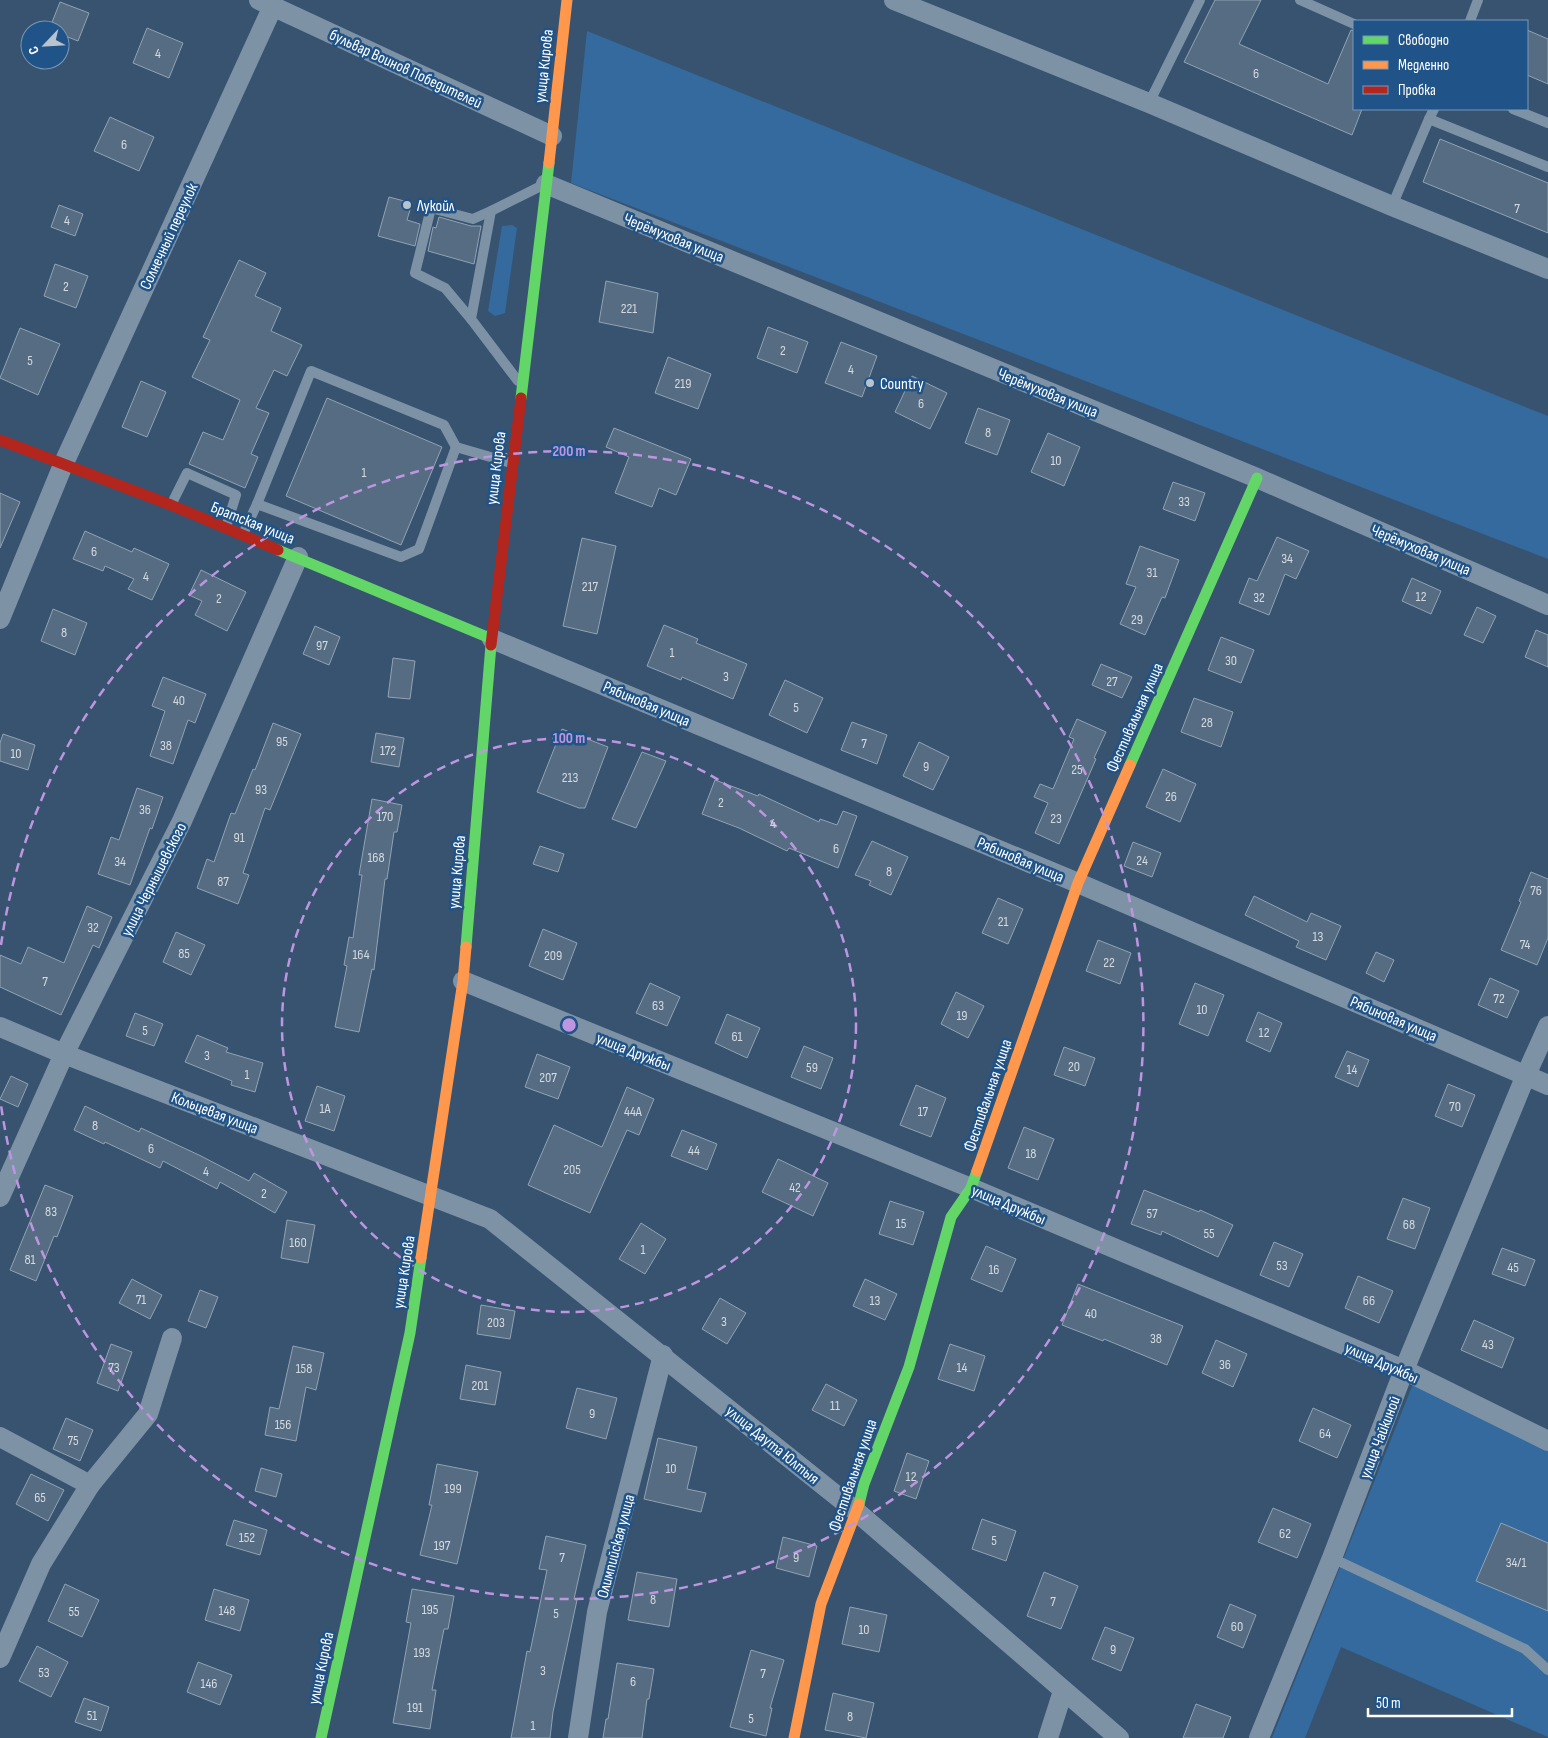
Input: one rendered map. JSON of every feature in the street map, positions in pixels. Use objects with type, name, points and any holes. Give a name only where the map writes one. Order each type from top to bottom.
[{"type":"main road","name":"улица Кирова","points":[[322,1738],[410,1333],[463,981],[492,638],[567,0]]},
{"type":"main road","name":"Братская улица","points":[[0,440],[171,505],[492,638]]},
{"type":"main road","name":"Фестивальная улица","points":[[794,1738],[821,1604],[857,1512],[864,1484],[909,1367],[951,1217],[971,1188],[1078,883],[1257,478]]},
{"type":"street","points":[[894,0],[1149,103],[1548,270]]},
{"type":"street","name":"бульвар Воинов Победителей","points":[[266,3],[552,136]]},
{"type":"street","name":"Солнечный переулок","points":[[0,619],[63,465],[266,3]]},
{"type":"street","name":"Черёмуховая улица","points":[[546,184],[1257,478],[1548,605]]},
{"type":"street","name":"улица Чернышевского","points":[[0,1196],[64,1054],[182,821],[298,557]]},
{"type":"street","name":"Рябиновая улица","points":[[492,638],[1078,883],[1548,1085]]},
{"type":"street","name":"улица Дружбы","points":[[463,981],[971,1188],[1404,1370],[1548,1441]]},
{"type":"street","name":"улица Чайкиной","points":[[1259,1738],[1332,1558],[1404,1370],[1548,1026]]},
{"type":"street","name":"Кольцевая улица","points":[[0,1027],[64,1054],[431,1196]]},
{"type":"street","name":"улица Даута Юлтыя","points":[[431,1196],[490,1219],[663,1355],[857,1512],[1063,1692],[1119,1738]]},
{"type":"street","points":[[0,1658],[41,1564],[90,1484],[148,1414],[172,1338]]},
{"type":"street","name":"Олимпийская улица","points":[[578,1738],[597,1612],[663,1355]]},
{"type":"street","points":[[0,1437],[90,1484]]},
{"type":"street","points":[[1048,1738],[1063,1692]]},
{"type":"lane","points":[[1149,103],[1200,0]]},
{"type":"lane","points":[[1300,0],[1353,24]]},
{"type":"lane","points":[[1470,20],[1478,0]]},
{"type":"lane","points":[[1392,206],[1434,110]]},
{"type":"lane","points":[[1516,110],[1548,123]]},
{"type":"lane","points":[[1429,119],[1548,167]]},
{"type":"lane","points":[[522,386],[445,288],[415,273],[431,208],[473,219],[546,184]]},
{"type":"lane","points":[[471,319],[491,211]]},
{"type":"lane","points":[[243,535],[311,370],[444,425],[456,447],[512,463]]},
{"type":"lane","points":[[257,504],[401,557],[419,549],[456,447]]},
{"type":"lane","points":[[171,505],[187,473],[236,495],[226,528]]},
{"type":"lane","points":[[1332,1558],[1525,1649],[1548,1670]]},
{"type":"shaded area","points":[[587,31],[1548,416],[1548,559],[571,183]]},
{"type":"shaded area","points":[[512,225],[517,228],[505,313],[495,316],[488,311],[502,226]]},
{"type":"shaded area","points":[[1413,1384],[1548,1449],[1548,1737],[1341,1647],[1305,1738],[1272,1738]]},
{"type":"building","points":[[1215,0],[1261,0],[1239,44],[1328,84],[1351,30],[1353,31],[1353,110],[1362,110],[1352,135],[1184,62]]},
{"type":"building","points":[[60,2],[89,13],[78,41],[70,38],[70,20],[53,20]]},
{"type":"building","points":[[147,28],[183,43],[169,78],[133,63]]},
{"type":"building","points":[[1528,30],[1548,39],[1548,84],[1528,75]]},
{"type":"building","points":[[110,117],[154,137],[139,171],[94,151]]},
{"type":"building","points":[[1440,139],[1548,183],[1548,233],[1423,182]]},
{"type":"building","points":[[389,197],[412,203],[407,220],[420,224],[415,246],[378,236]]},
{"type":"building","points":[[59,205],[83,214],[75,236],[51,227]]},
{"type":"building","points":[[439,217],[471,226],[481,226],[474,264],[428,251],[433,227],[436,228]]},
{"type":"building","points":[[239,260],[266,273],[255,296],[281,308],[271,331],[302,345],[287,376],[274,370],[256,408],[269,413],[251,454],[258,457],[245,488],[189,464],[203,432],[223,440],[240,400],[192,377],[210,340],[203,337]]},
{"type":"building","points":[[55,264],[88,276],[76,308],[44,296]]},
{"type":"building","points":[[606,281],[658,293],[653,333],[599,322]]},
{"type":"building","points":[[768,327],[808,342],[797,373],[757,358]]},
{"type":"building","points":[[20,328],[60,344],[38,395],[0,378]]},
{"type":"building","points":[[841,342],[877,356],[862,397],[825,383]]},
{"type":"building","points":[[668,357],[711,374],[698,409],[655,393]]},
{"type":"building","points":[[912,376],[947,393],[930,429],[895,412]]},
{"type":"building","points":[[141,381],[166,392],[147,437],[122,427]]},
{"type":"building","points":[[327,398],[442,447],[401,545],[286,496]]},
{"type":"building","points":[[978,408],[1010,420],[997,455],[965,443]]},
{"type":"building","points":[[614,428],[691,459],[676,495],[659,488],[652,507],[615,493],[629,457],[606,447]]},
{"type":"building","points":[[1048,433],[1080,447],[1064,486],[1031,472]]},
{"type":"building","points":[[1173,482],[1205,493],[1195,521],[1163,509]]},
{"type":"building","points":[[0,493],[20,502],[0,548]]},
{"type":"building","points":[[85,531],[132,552],[134,548],[169,564],[152,600],[128,589],[134,579],[105,566],[103,571],[73,559]]},
{"type":"building","points":[[1277,537],[1309,551],[1296,579],[1285,574],[1269,615],[1239,603],[1249,578],[1257,581]]},
{"type":"building","points":[[582,538],[616,546],[597,634],[563,626]]},
{"type":"building","points":[[1140,546],[1179,560],[1165,598],[1162,597],[1145,635],[1120,624],[1136,587],[1126,584]]},
{"type":"building","points":[[201,570],[246,592],[227,631],[195,615],[202,601],[189,595]]},
{"type":"building","points":[[1412,578],[1441,591],[1431,614],[1402,601]]},
{"type":"building","points":[[1477,607],[1496,616],[1483,643],[1464,635]]},
{"type":"building","points":[[53,609],[87,623],[75,655],[41,641]]},
{"type":"building","points":[[664,625],[698,639],[696,643],[747,664],[733,699],[682,677],[681,680],[647,666]]},
{"type":"building","points":[[315,626],[340,637],[329,665],[303,654]]},
{"type":"building","points":[[1536,630],[1548,635],[1548,667],[1525,657]]},
{"type":"building","points":[[1221,637],[1254,650],[1241,683],[1208,670]]},
{"type":"building","points":[[393,658],[415,661],[410,699],[388,697]]},
{"type":"building","points":[[1101,664],[1132,677],[1122,698],[1092,685]]},
{"type":"building","points":[[163,677],[206,694],[195,723],[188,720],[173,764],[150,756],[165,711],[152,706]]},
{"type":"building","points":[[785,680],[823,698],[807,733],[769,715]]},
{"type":"building","points":[[1194,698],[1233,712],[1221,747],[1181,732]]},
{"type":"building","points":[[1077,719],[1106,732],[1059,844],[1035,833],[1048,803],[1034,797],[1040,784],[1053,789],[1074,739],[1069,737]]},
{"type":"building","points":[[852,722],[887,735],[877,764],[841,750]]},
{"type":"building","points":[[273,723],[301,734],[270,810],[265,808],[243,873],[249,875],[238,904],[197,888],[207,859],[214,862],[231,813],[235,814],[253,769],[255,770]]},
{"type":"building","points":[[562,729],[608,747],[585,808],[579,808],[537,792]]},
{"type":"building","points":[[376,733],[404,738],[399,767],[371,762]]},
{"type":"building","points":[[3,734],[35,745],[28,770],[0,761],[0,743]]},
{"type":"building","points":[[919,742],[949,757],[933,790],[903,776]]},
{"type":"building","points":[[642,752],[666,761],[636,828],[612,819]]},
{"type":"building","points":[[1163,769],[1196,784],[1180,822],[1146,807]]},
{"type":"building","points":[[715,780],[758,796],[759,794],[819,822],[820,819],[837,825],[843,811],[857,816],[838,868],[789,848],[787,851],[739,828],[702,814]]},
{"type":"building","points":[[137,788],[163,797],[130,885],[98,874],[111,837],[119,840]]},
{"type":"building","points":[[372,799],[402,805],[397,832],[394,832],[387,879],[385,879],[374,970],[372,969],[359,1032],[335,1027],[347,966],[344,965],[349,937],[353,938],[362,875],[359,875]]},
{"type":"building","points":[[872,841],[908,857],[891,895],[869,885],[871,881],[855,875]]},
{"type":"building","points":[[1133,842],[1161,853],[1152,877],[1124,866]]},
{"type":"building","points":[[540,846],[564,854],[558,872],[533,864]]},
{"type":"building","points":[[1531,872],[1548,879],[1548,938],[1537,965],[1501,950]]},
{"type":"building","points":[[1254,896],[1307,922],[1311,913],[1341,926],[1326,960],[1296,947],[1299,941],[1245,915]]},
{"type":"building","points":[[998,898],[1023,909],[1008,944],[982,933]]},
{"type":"building","points":[[87,906],[112,917],[99,948],[93,945],[61,1015],[0,987],[0,955],[21,964],[28,947],[64,963]]},
{"type":"building","points":[[543,929],[577,943],[563,980],[529,966]]},
{"type":"building","points":[[176,932],[205,945],[191,975],[163,962]]},
{"type":"building","points":[[1098,940],[1131,953],[1120,984],[1086,971]]},
{"type":"building","points":[[1376,952],[1394,960],[1384,982],[1366,973]]},
{"type":"building","points":[[1490,978],[1519,991],[1507,1018],[1478,1005]]},
{"type":"building","points":[[650,983],[680,997],[667,1026],[636,1013]]},
{"type":"building","points":[[1195,983],[1224,995],[1208,1036],[1179,1024]]},
{"type":"building","points":[[956,992],[984,1006],[968,1038],[941,1024]]},
{"type":"building","points":[[1258,1012],[1282,1023],[1270,1052],[1246,1041]]},
{"type":"building","points":[[135,1013],[163,1024],[154,1046],[126,1036]]},
{"type":"building","points":[[727,1014],[760,1028],[747,1058],[715,1043]]},
{"type":"building","points":[[197,1035],[228,1048],[226,1052],[263,1063],[255,1092],[231,1085],[232,1081],[185,1062]]},
{"type":"building","points":[[804,1046],[833,1058],[821,1089],[791,1077]]},
{"type":"building","points":[[1064,1047],[1095,1058],[1085,1086],[1054,1075]]},
{"type":"building","points":[[1347,1051],[1369,1060],[1358,1087],[1335,1077]]},
{"type":"building","points":[[537,1054],[570,1067],[558,1099],[525,1087]]},
{"type":"building","points":[[11,1076],[28,1084],[18,1107],[0,1099]]},
{"type":"building","points":[[1448,1084],[1475,1095],[1462,1127],[1435,1116]]},
{"type":"building","points":[[916,1085],[946,1098],[931,1137],[900,1125]]},
{"type":"building","points":[[317,1086],[345,1096],[334,1131],[305,1121]]},
{"type":"building","points":[[627,1087],[654,1099],[639,1135],[627,1130],[590,1213],[528,1185],[554,1125],[602,1147]]},
{"type":"building","points":[[85,1106],[139,1132],[141,1128],[249,1181],[254,1173],[287,1192],[275,1213],[220,1182],[217,1189],[163,1161],[160,1168],[105,1142],[104,1144],[74,1130]]},
{"type":"building","points":[[1024,1127],[1054,1139],[1038,1180],[1008,1168]]},
{"type":"building","points":[[682,1130],[717,1144],[707,1170],[671,1156]]},
{"type":"building","points":[[778,1159],[828,1183],[813,1216],[762,1192]]},
{"type":"building","points":[[45,1185],[73,1196],[57,1237],[54,1236],[36,1281],[10,1270]]},
{"type":"building","points":[[1144,1190],[1199,1212],[1200,1210],[1233,1225],[1218,1257],[1162,1231],[1161,1235],[1131,1224]]},
{"type":"building","points":[[1403,1198],[1430,1208],[1415,1249],[1387,1239]]},
{"type":"building","points":[[890,1201],[924,1212],[913,1245],[879,1234]]},
{"type":"building","points":[[287,1220],[315,1225],[308,1263],[281,1258]]},
{"type":"building","points":[[641,1223],[666,1239],[645,1274],[619,1259]]},
{"type":"building","points":[[1274,1242],[1303,1254],[1289,1287],[1260,1275]]},
{"type":"building","points":[[986,1246],[1016,1259],[1002,1292],[971,1279]]},
{"type":"building","points":[[1502,1248],[1535,1260],[1525,1286],[1492,1274]]},
{"type":"building","points":[[1358,1276],[1393,1291],[1379,1323],[1345,1308]]},
{"type":"building","points":[[132,1279],[162,1295],[150,1319],[119,1303]]},
{"type":"building","points":[[865,1279],[897,1294],[885,1320],[853,1306]]},
{"type":"building","points":[[1078,1284],[1183,1326],[1167,1365],[1104,1339],[1103,1341],[1062,1325]]},
{"type":"building","points":[[200,1290],[218,1297],[206,1328],[188,1321]]},
{"type":"building","points":[[720,1298],[746,1313],[727,1344],[702,1329]]},
{"type":"building","points":[[481,1305],[515,1311],[510,1339],[477,1334]]},
{"type":"building","points":[[1474,1320],[1514,1338],[1502,1368],[1461,1350]]},
{"type":"building","points":[[1216,1340],[1247,1354],[1233,1387],[1202,1373]]},
{"type":"building","points":[[111,1344],[132,1352],[118,1391],[97,1383]]},
{"type":"building","points":[[950,1344],[985,1356],[974,1391],[938,1379]]},
{"type":"building","points":[[293,1346],[324,1353],[316,1390],[306,1387],[296,1441],[265,1435],[270,1407],[279,1409]]},
{"type":"building","points":[[466,1365],[501,1372],[495,1405],[460,1399]]},
{"type":"building","points":[[826,1384],[857,1400],[844,1426],[812,1410]]},
{"type":"building","points":[[577,1388],[617,1398],[606,1439],[566,1428]]},
{"type":"building","points":[[1313,1408],[1351,1425],[1337,1458],[1299,1441]]},
{"type":"building","points":[[66,1418],[93,1430],[80,1461],[53,1449]]},
{"type":"building","points":[[658,1438],[697,1447],[687,1489],[706,1493],[701,1512],[644,1499]]},
{"type":"building","points":[[907,1453],[929,1461],[916,1499],[894,1491]]},
{"type":"building","points":[[437,1464],[478,1472],[457,1564],[420,1555],[432,1505],[429,1505]]},
{"type":"building","points":[[261,1468],[282,1474],[276,1497],[255,1491]]},
{"type":"building","points":[[31,1474],[64,1490],[48,1521],[16,1504]]},
{"type":"building","points":[[1273,1508],[1311,1524],[1297,1558],[1258,1542]]},
{"type":"building","points":[[982,1519],[1016,1531],[1006,1561],[972,1549]]},
{"type":"building","points":[[234,1520],[267,1530],[260,1555],[226,1545]]},
{"type":"building","points":[[1501,1523],[1548,1543],[1548,1611],[1476,1581]]},
{"type":"building","points":[[546,1536],[586,1545],[574,1599],[577,1600],[553,1712],[550,1738],[511,1738],[527,1651],[530,1652],[547,1570],[539,1569]]},
{"type":"building","points":[[783,1537],[817,1546],[809,1577],[776,1568]]},
{"type":"building","points":[[637,1572],[677,1579],[669,1627],[628,1620]]},
{"type":"building","points":[[1044,1572],[1078,1586],[1061,1629],[1027,1616]]},
{"type":"building","points":[[65,1584],[99,1600],[82,1637],[48,1621]]},
{"type":"building","points":[[214,1589],[249,1600],[240,1631],[205,1620]]},
{"type":"building","points":[[412,1589],[454,1596],[448,1629],[444,1629],[432,1690],[436,1690],[430,1729],[393,1723],[411,1623],[406,1622]]},
{"type":"building","points":[[1230,1604],[1256,1615],[1243,1648],[1217,1637]]},
{"type":"building","points":[[850,1607],[887,1615],[879,1652],[842,1644]]},
{"type":"building","points":[[1105,1627],[1134,1638],[1121,1671],[1092,1659]]},
{"type":"building","points":[[37,1646],[68,1662],[51,1697],[19,1681]]},
{"type":"building","points":[[751,1650],[784,1660],[770,1708],[772,1708],[766,1736],[730,1727]]},
{"type":"building","points":[[198,1662],[232,1675],[220,1705],[187,1692]]},
{"type":"building","points":[[617,1663],[654,1669],[649,1699],[647,1699],[642,1738],[603,1738]]},
{"type":"building","points":[[833,1693],[874,1703],[866,1738],[825,1730]]},
{"type":"building","points":[[84,1698],[109,1707],[101,1731],[75,1722]]},
{"type":"building","points":[[1196,1704],[1231,1717],[1223,1738],[1183,1738]]},
{"type":"traffic: fast","points":[[521,398],[549,163]]},
{"type":"traffic: fast","points":[[1130,765],[1257,478]]},
{"type":"traffic: fast","points":[[278,550],[492,639]]},
{"type":"traffic: fast","points":[[466,947],[491,645]]},
{"type":"traffic: fast","points":[[859,1504],[864,1484],[909,1367],[951,1217],[971,1188],[977,1171]]},
{"type":"traffic: fast","points":[[321,1738],[410,1333],[421,1258]]},
{"type":"traffic: slow","points":[[549,163],[567,0]]},
{"type":"traffic: slow","points":[[977,1171],[1078,883],[1130,765]]},
{"type":"traffic: slow","points":[[421,1258],[463,981],[466,947]]},
{"type":"traffic: slow","points":[[794,1738],[821,1604],[859,1504]]},
{"type":"traffic: jam","points":[[491,645],[521,398]]},
{"type":"traffic: jam","points":[[0,440],[171,505],[278,550]]},
{"type":"place","name":"Лукойл","points":[[407,205]]},
{"type":"place","name":"Country","points":[[870,383]]}]
